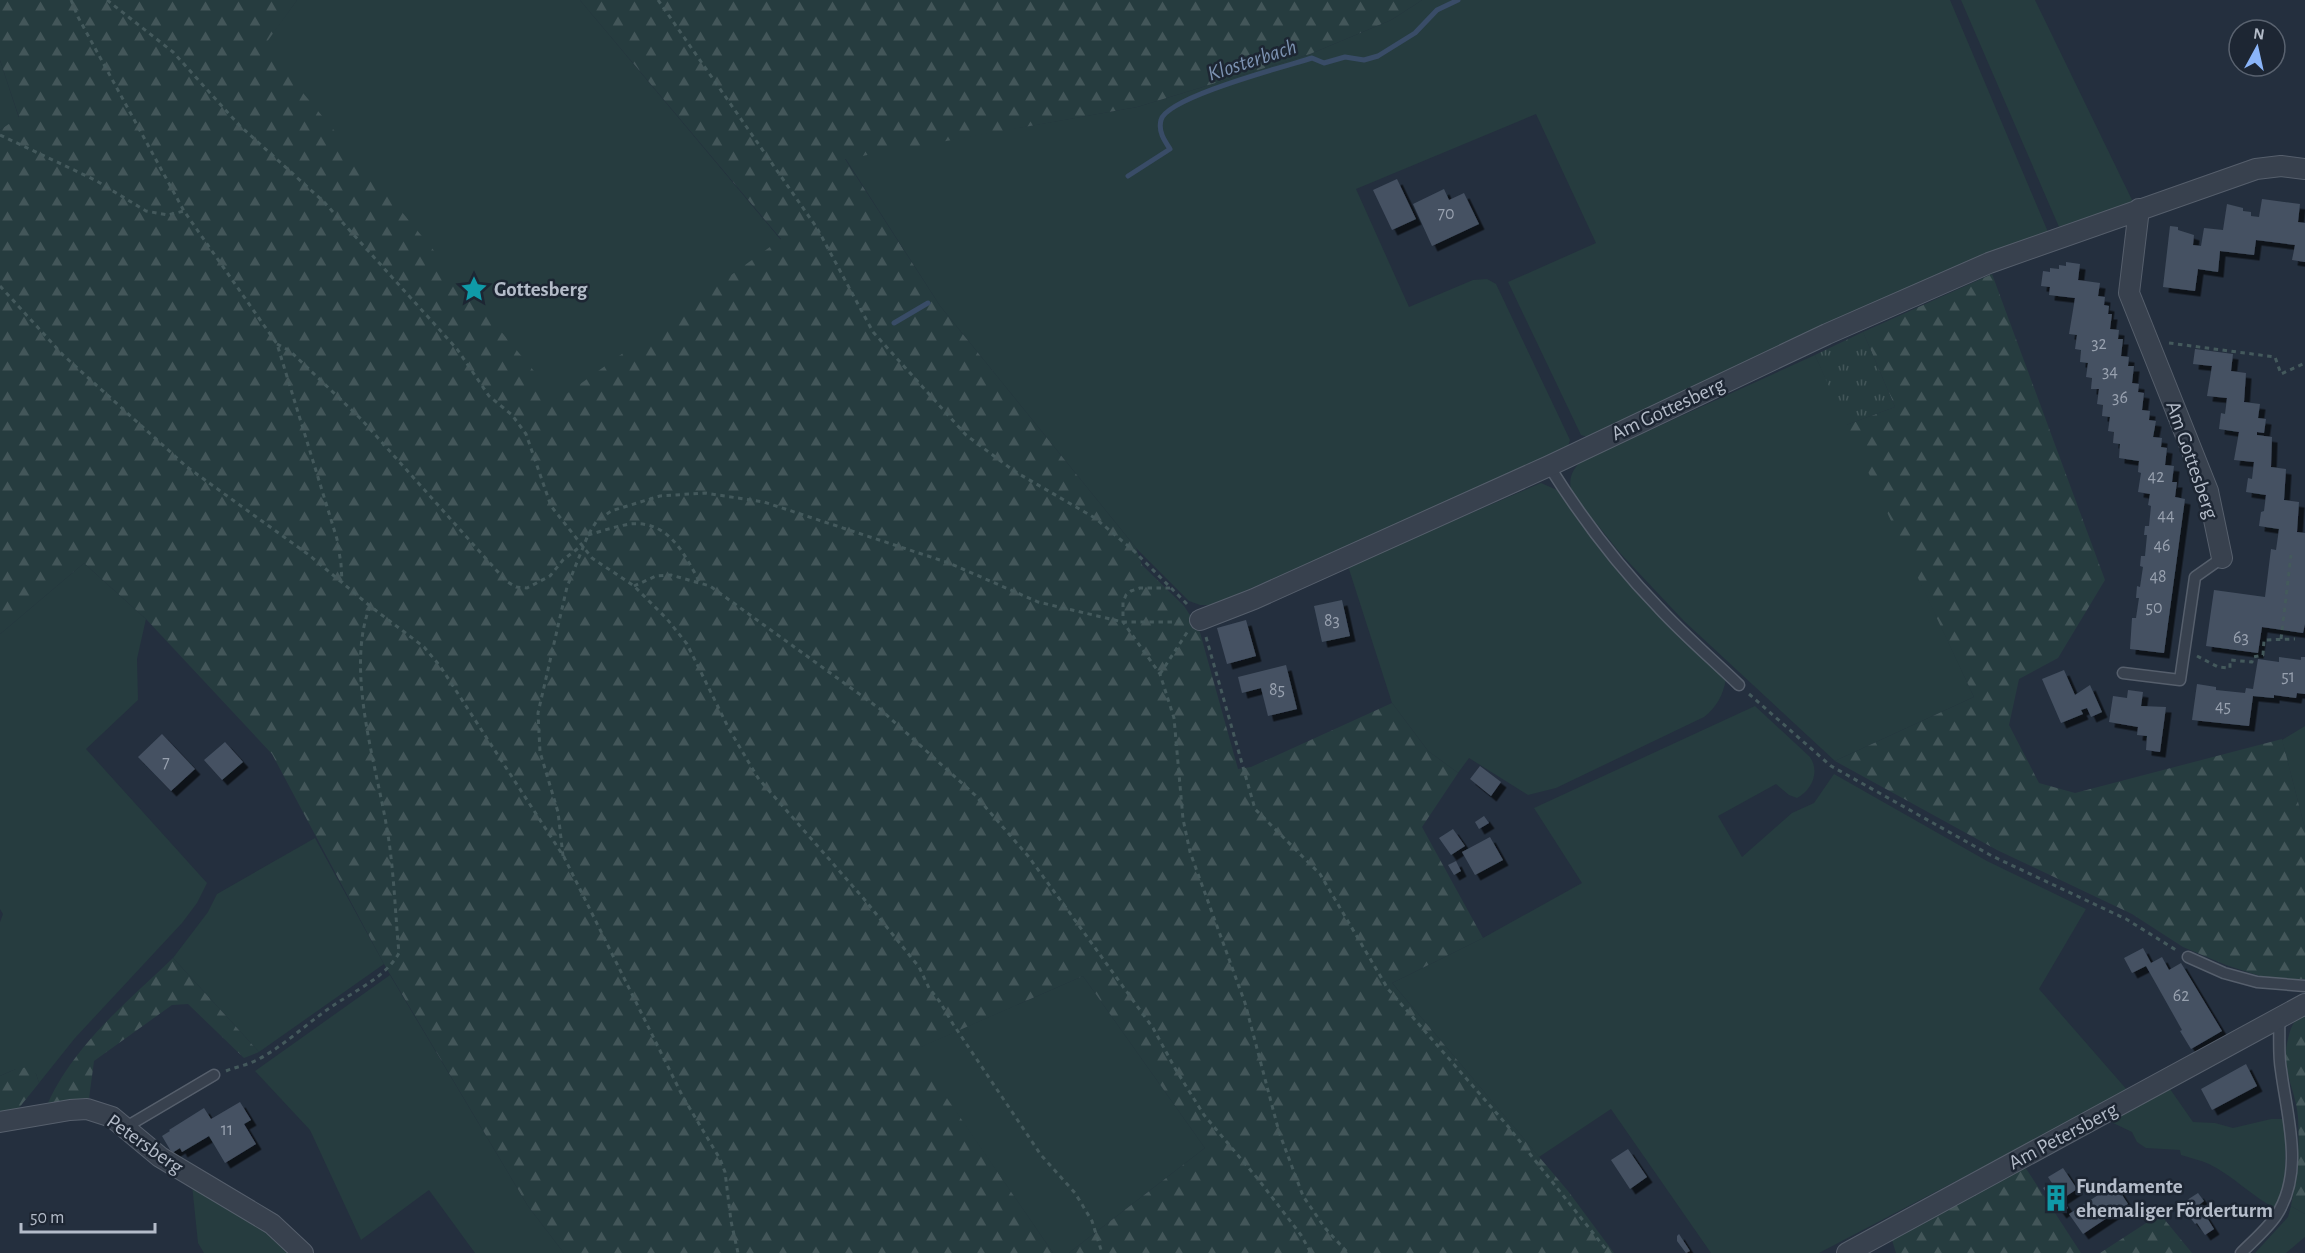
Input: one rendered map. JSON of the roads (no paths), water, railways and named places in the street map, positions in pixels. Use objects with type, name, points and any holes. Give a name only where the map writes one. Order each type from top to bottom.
[{"type":"street","name":"Am Gottesberg","points":[[1197,621],[1254,599],[1549,466],[1827,334],[1989,263],[2256,169],[2281,166],[2305,169]]},
{"type":"street","name":"Am Gottesberg","points":[[2139,209],[2128,293],[2208,491],[2222,558]]},
{"type":"street","name":"Am Petersberg","points":[[1847,1253],[2305,1004]]},
{"type":"street","name":"Petersberg","points":[[0,1122],[87,1109],[112,1116],[160,1158],[272,1224],[303,1253]]},
{"type":"lane","points":[[1549,466],[1578,512],[1615,559],[1659,608],[1739,685]]},
{"type":"lane","name":"Am Gottesberg","points":[[2122,673],[2180,680],[2195,577],[2222,558]]},
{"type":"lane","points":[[2188,957],[2224,973],[2257,982],[2305,986]]},
{"type":"lane","points":[[2241,1253],[2276,1217],[2285,1200],[2290,1176],[2292,1143],[2280,1069],[2280,1019]]},
{"type":"lane","points":[[126,1126],[214,1075]]},
{"type":"waterway","name":"Klosterbach","points":[[1128,176],[1170,149],[1161,132],[1161,120],[1168,111],[1184,102],[1229,83],[1312,58],[1324,63],[1345,57],[1364,60],[1378,56],[1415,33],[1437,10],[1458,0]]},
{"type":"waterway","name":"Klosterbach","points":[[894,323],[928,303]]},
{"type":"place","name":"Gottesberg","points":[[474,289]]},
{"type":"place","name":"Fundamente ehemaliger Förderturm","points":[[2056,1198]]}]
